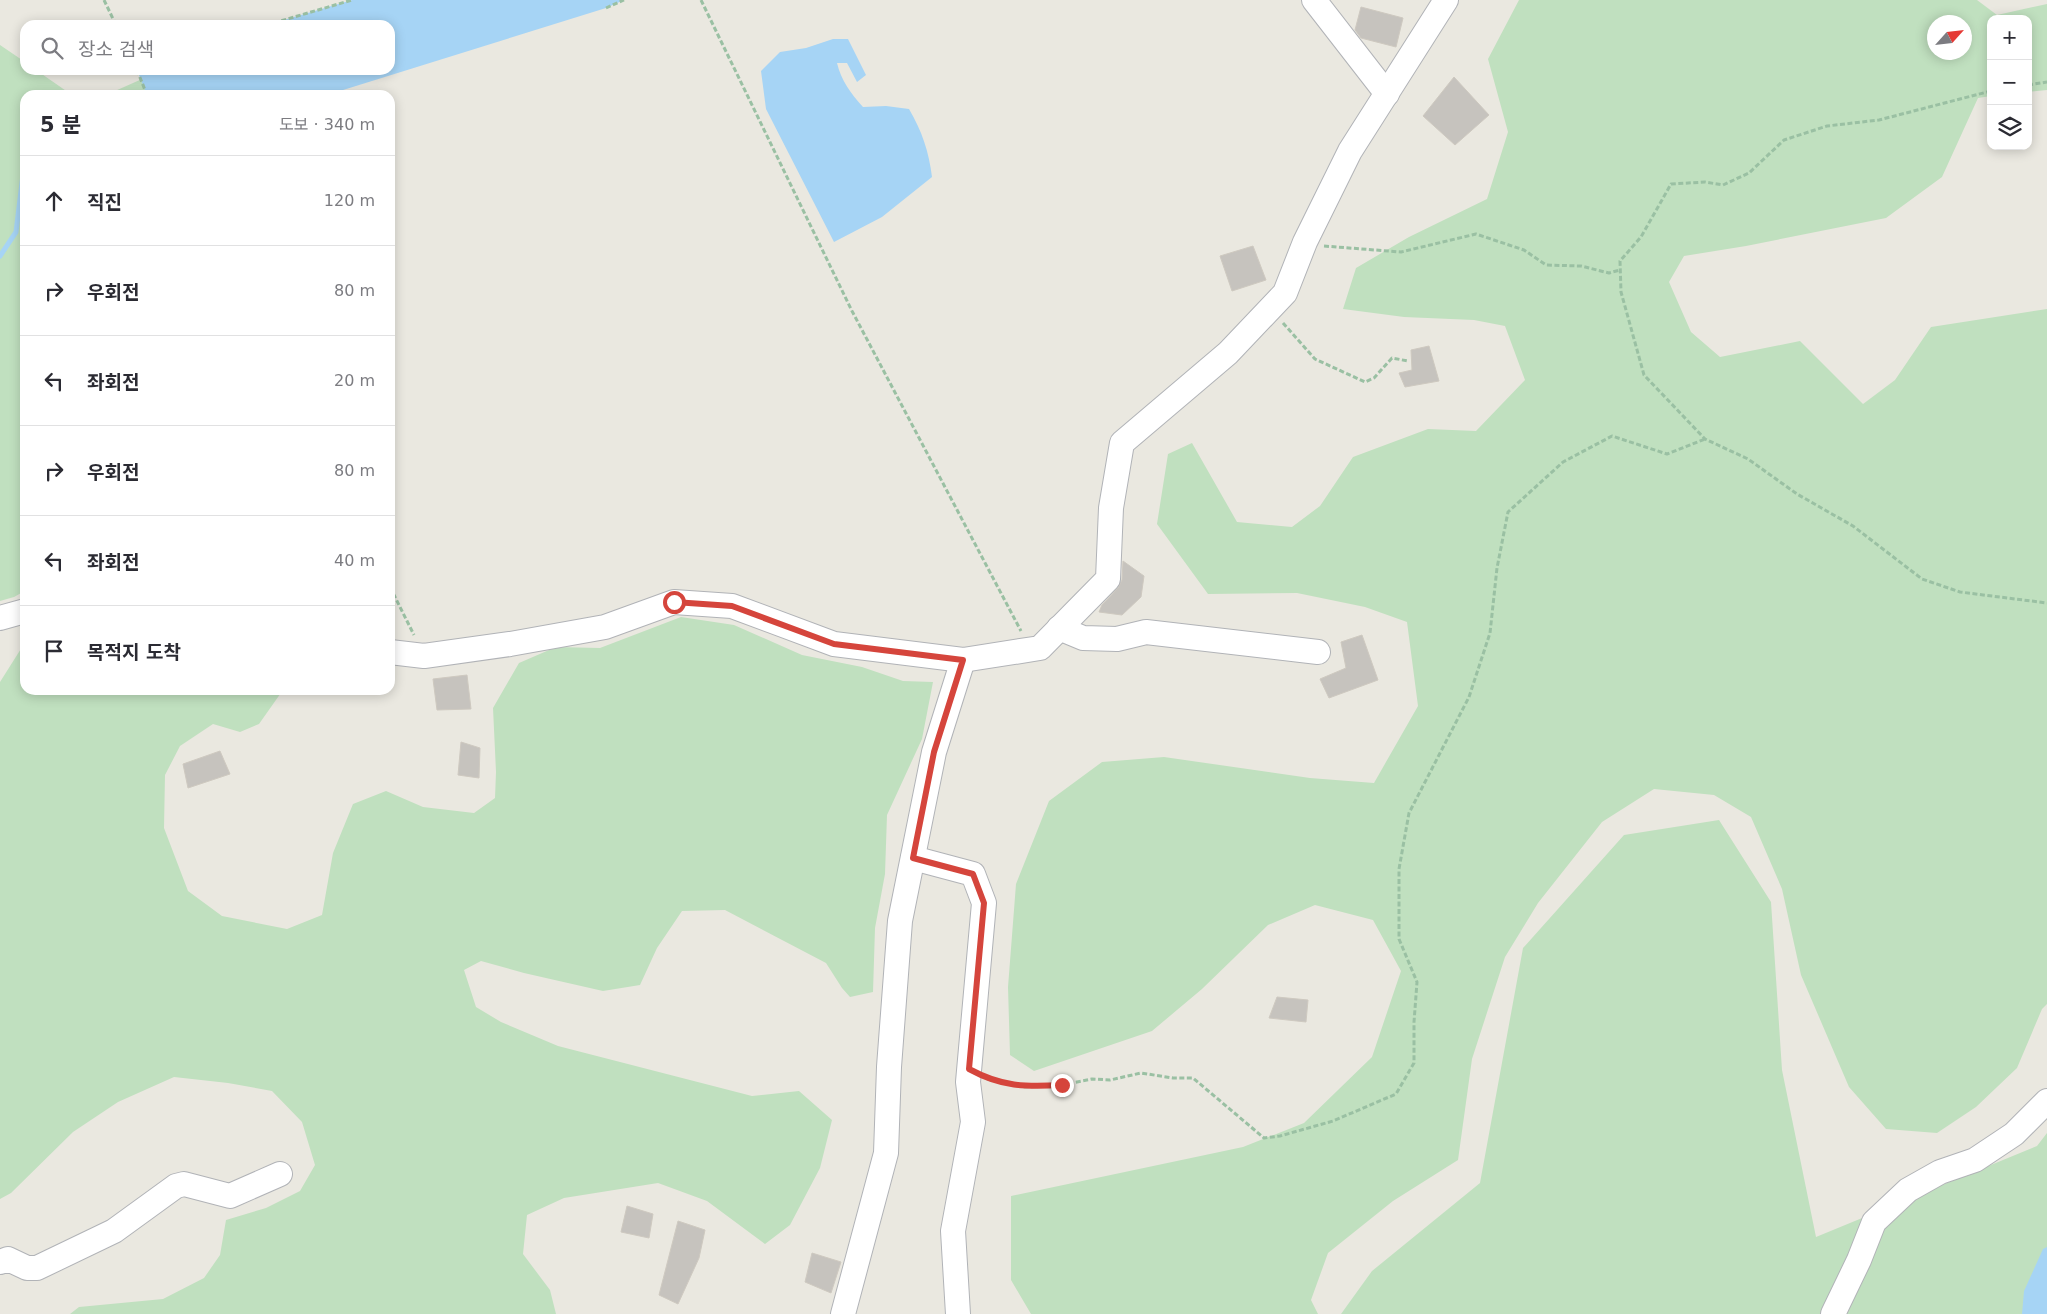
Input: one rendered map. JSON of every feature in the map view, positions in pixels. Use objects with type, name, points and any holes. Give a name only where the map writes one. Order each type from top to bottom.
[{"type":"street","points":[[1314,0],[1387,94]]},
{"type":"street","points":[[395,653],[424,656],[510,644],[605,627],[674,602],[732,606],[834,644],[963,660],[1040,648],[1108,579],[1111,508],[1122,443],[1228,353],[1285,293],[1306,242],[1350,151],[1446,0]]},
{"type":"street","points":[[0,618],[20,612]]},
{"type":"street","points":[[1059,628],[1083,638],[1117,639],[1146,632],[1318,652]]},
{"type":"street","points":[[843,1314],[886,1153],[889,1067],[900,921],[934,752],[963,660]]},
{"type":"street","points":[[913,858],[973,874],[984,903],[968,1082],[973,1122],[953,1231],[958,1314]]},
{"type":"street","points":[[1833,1314],[1860,1260],[1874,1222],[1908,1190],[1940,1172],[1975,1160],[2014,1134],[2047,1101]]},
{"type":"street","points":[[0,1262],[8,1258],[27,1268],[37,1268],[114,1231],[176,1186],[184,1184],[230,1196],[280,1174]]},
{"type":"path","points":[[104,0],[114,20]]},
{"type":"path","points":[[284,20],[352,0]]},
{"type":"path","points":[[606,8],[624,0]]},
{"type":"path","points":[[701,0],[852,311],[1030,650]]},
{"type":"path","points":[[138,75],[145,90]]},
{"type":"path","points":[[2032,84],[2047,82]]},
{"type":"path","points":[[1987,92],[1878,120],[1827,126],[1784,140],[1748,173],[1723,185],[1705,182],[1671,184],[1641,237],[1620,261],[1622,299],[1644,375],[1705,438],[1748,459],[1797,494],[1853,526],[1922,579],[1960,592],[2047,602]]},
{"type":"path","points":[[1306,242],[1329,248],[1401,252],[1476,234],[1524,250],[1546,265],[1581,266],[1609,273],[1620,270]]},
{"type":"path","points":[[1270,309],[1315,359],[1364,382],[1374,378],[1392,358],[1408,361]]},
{"type":"path","points":[[969,1069],[988,1080],[1025,1087],[1062,1085],[1092,1078],[1110,1080],[1141,1073],[1173,1078],[1192,1078],[1264,1138],[1280,1136],[1333,1122],[1396,1094],[1414,1063],[1414,1022],[1417,982],[1399,940],[1399,869],[1409,813],[1469,697],[1490,633],[1497,568],[1508,512],[1563,462],[1612,436],[1667,454],[1705,438]]},
{"type":"path","points":[[395,597],[424,656]]},
{"type":"green space","points":[[1519,0],[1977,0],[1997,15],[1987,15],[1987,97],[1978,98],[1942,177],[1886,218],[1746,246],[1684,256],[1669,282],[1691,332],[1720,357],[1800,341],[1863,404],[1895,380],[1931,327],[2047,309],[2047,1004],[2042,1009],[2017,1068],[1976,1107],[1937,1133],[1886,1129],[1849,1087],[1801,975],[1782,889],[1751,817],[1714,795],[1654,789],[1602,822],[1538,903],[1505,957],[1472,1059],[1458,1160],[1393,1201],[1328,1253],[1311,1300],[1318,1314],[1031,1314],[1011,1280],[1011,1196],[1243,1147],[1304,1123],[1372,1057],[1401,971],[1373,920],[1315,905],[1268,925],[1202,989],[1152,1031],[1034,1071],[1010,1055],[1008,987],[1016,884],[1049,801],[1102,762],[1164,757],[1310,778],[1374,783],[1418,706],[1407,622],[1365,607],[1297,593],[1208,594],[1157,524],[1168,454],[1192,443],[1237,522],[1292,527],[1320,506],[1353,457],[1428,429],[1476,431],[1525,380],[1505,326],[1474,320],[1404,317],[1343,309],[1356,268],[1409,237],[1487,199],[1508,132],[1488,59]]},
{"type":"green space","points":[[2047,4],[2047,90],[2032,92],[2032,15],[1997,15]]},
{"type":"green space","points":[[0,45],[20,59],[20,75],[43,75],[65,90],[20,90],[20,594],[0,601]]},
{"type":"green space","points":[[142,79],[146,90],[117,90]]},
{"type":"green space","points":[[681,617],[734,625],[802,655],[862,667],[903,681],[933,682],[922,739],[887,815],[885,874],[875,928],[873,992],[850,997],[826,963],[725,910],[682,911],[657,948],[640,985],[603,991],[481,961],[464,970],[476,1007],[501,1022],[558,1046],[752,1096],[799,1091],[832,1120],[820,1168],[790,1225],[765,1244],[707,1201],[658,1183],[564,1198],[527,1215],[523,1254],[550,1290],[556,1314],[70,1314],[79,1307],[163,1299],[204,1278],[220,1255],[226,1220],[266,1208],[300,1191],[315,1165],[302,1122],[272,1091],[228,1083],[174,1077],[118,1102],[73,1132],[11,1193],[0,1199],[0,682],[20,650],[20,695],[279,695],[259,724],[240,732],[213,724],[180,746],[165,775],[164,828],[188,891],[222,916],[287,929],[322,915],[333,853],[353,804],[386,791],[423,807],[474,813],[495,798],[496,772],[493,708],[519,663],[556,647],[600,648]]},
{"type":"green space","points":[[1719,820],[1771,902],[1782,1070],[1816,1237],[2037,1146],[2047,1133],[2047,1314],[1341,1314],[1372,1271],[1480,1183],[1523,948],[1624,835]]},
{"type":"water","points":[[352,0],[624,0],[606,8],[395,74],[395,20],[284,20]]},
{"type":"water","points":[[833,39],[848,39],[866,75],[857,82],[847,63],[837,63],[847,86],[863,107],[886,106],[909,109],[918,125],[924,142],[932,177],[882,217],[834,242],[766,109],[761,71],[780,52],[806,48]]},
{"type":"water","points":[[139,75],[391,75],[343,90],[145,90]]},
{"type":"water","points":[[2047,1247],[2047,1314],[2022,1314],[2024,1291],[2043,1249]]},
{"type":"building","points":[[1361,7],[1403,18],[1396,47],[1361,38],[1355,30]]},
{"type":"building","points":[[1454,77],[1489,115],[1455,145],[1423,116]]},
{"type":"building","points":[[1253,246],[1266,280],[1232,291],[1220,256]]},
{"type":"building","points":[[1429,346],[1439,381],[1405,387],[1399,373],[1412,370],[1411,350]]},
{"type":"building","points":[[1123,561],[1144,576],[1141,597],[1122,615],[1099,612],[1102,605],[1118,588],[1122,580]]},
{"type":"building","points":[[1362,635],[1378,680],[1329,698],[1320,679],[1346,668],[1341,642]]},
{"type":"building","points":[[467,675],[471,709],[437,710],[433,679]]},
{"type":"building","points":[[461,742],[480,748],[479,778],[458,775]]},
{"type":"building","points":[[220,751],[230,774],[188,788],[183,764]]},
{"type":"building","points":[[1277,997],[1308,1000],[1306,1022],[1269,1018]]},
{"type":"building","points":[[627,1206],[653,1214],[649,1238],[621,1232]]},
{"type":"building","points":[[678,1221],[705,1230],[699,1258],[678,1304],[659,1295]]},
{"type":"building","points":[[812,1253],[841,1262],[831,1293],[805,1282]]},
{"type":"waterway","points":[[0,256],[16,232],[20,199]]},
{"type":"route","points":[[674,602],[732,606],[834,644],[963,660],[934,752],[913,858],[973,874],[984,903],[969,1069],[988,1080],[1025,1087],[1062,1085]]}]
